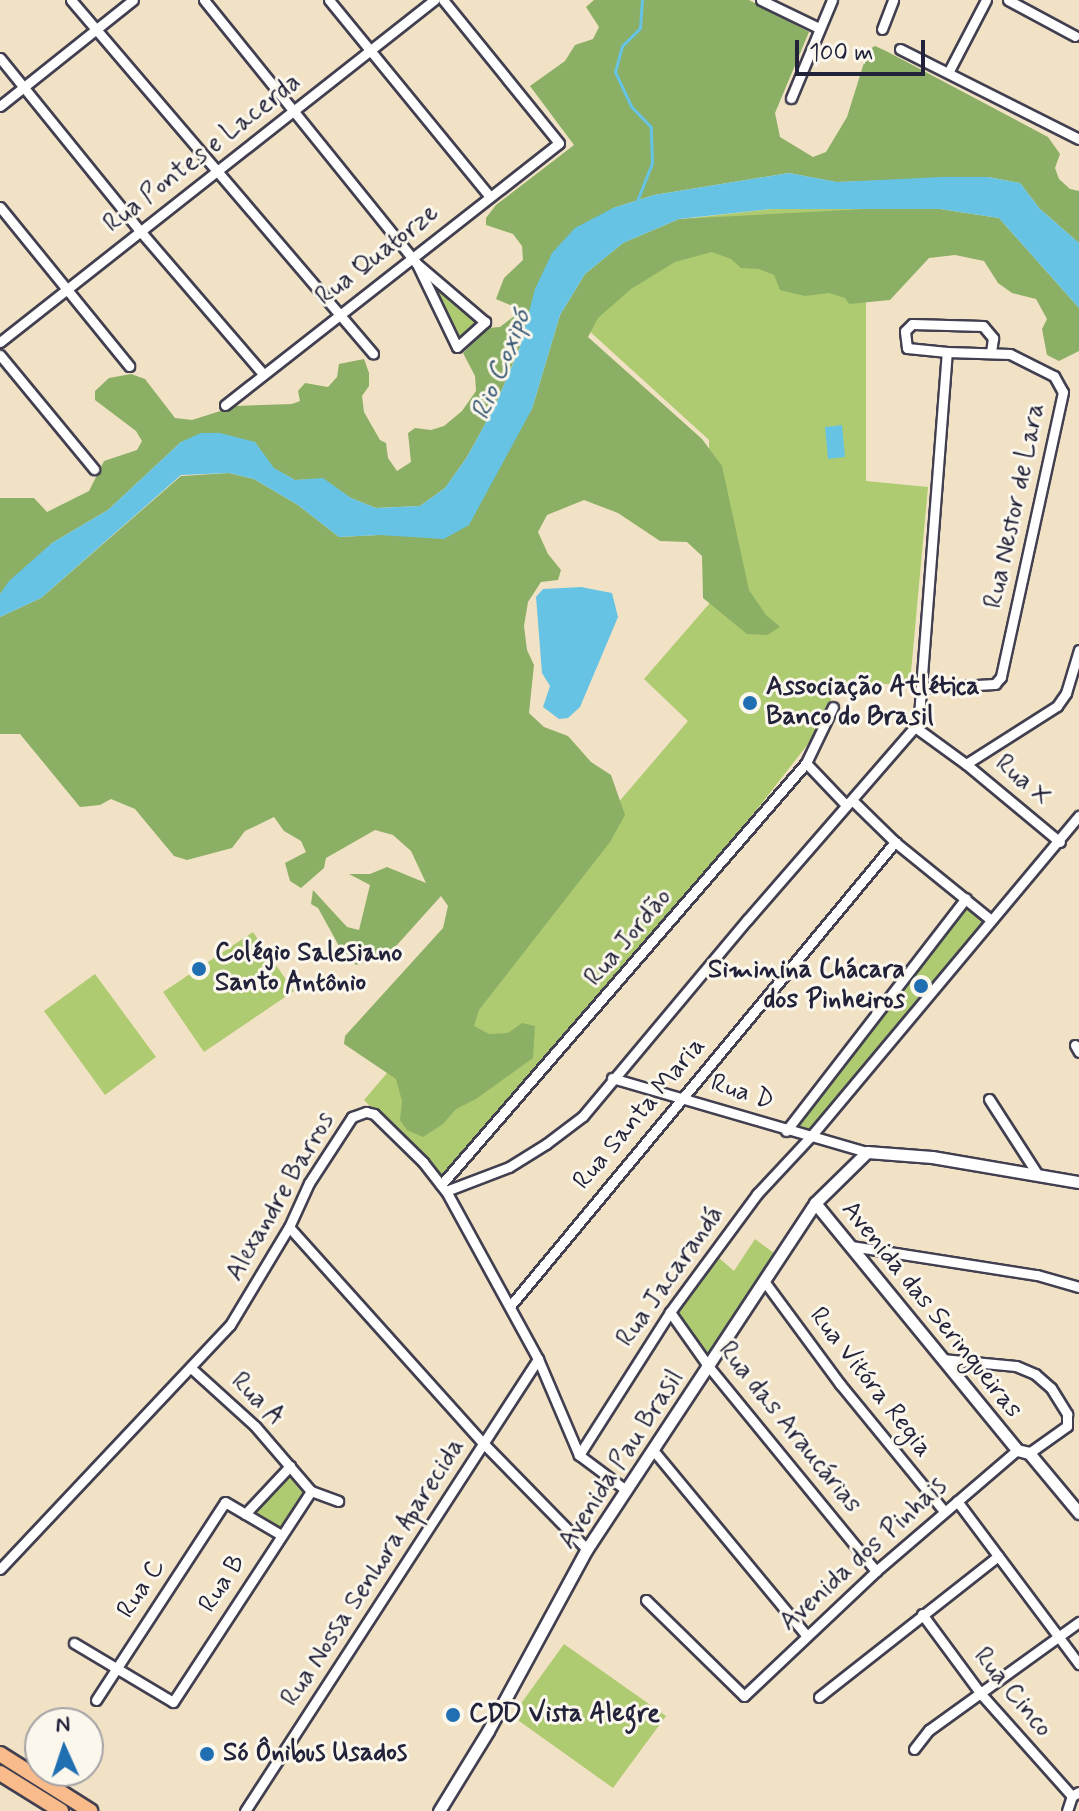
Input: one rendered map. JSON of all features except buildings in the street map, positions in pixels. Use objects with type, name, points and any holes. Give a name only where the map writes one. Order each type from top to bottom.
[{"type":"highway","points":[[0,1754],[90,1811]]},
{"type":"highway","points":[[0,1773],[61,1811]]},
{"type":"street","points":[[71,0],[373,353]]},
{"type":"street","points":[[0,106],[133,0]]},
{"type":"street","points":[[204,0],[414,260],[485,322],[457,347],[414,260]]},
{"type":"street","points":[[329,0],[490,197]]},
{"type":"street","name":"Rua Pontes e Lacerda","points":[[0,342],[434,0]]},
{"type":"street","name":"Rua Quatorze","points":[[225,405],[338,314],[414,260],[559,143],[443,0]]},
{"type":"street","points":[[761,0],[819,28]]},
{"type":"street","points":[[791,98],[832,0]]},
{"type":"street","points":[[882,29],[893,0]]},
{"type":"street","points":[[949,71],[986,0]]},
{"type":"street","points":[[1008,0],[1075,36]]},
{"type":"street","points":[[900,49],[1079,139]]},
{"type":"street","points":[[0,58],[141,232],[263,374]]},
{"type":"street","points":[[0,207],[129,366]]},
{"type":"street","name":"Rua Nestor de Lara","points":[[921,688],[995,684],[1001,677],[1063,392],[1054,376],[1010,354],[947,352],[907,348],[905,331],[912,324],[983,326],[993,338],[991,353]]},
{"type":"street","points":[[626,1490],[579,1455],[511,1305],[443,1188],[509,1167],[583,1116],[612,1078],[915,727],[921,688],[947,352]]},
{"type":"street","points":[[0,355],[94,469]]},
{"type":"street","points":[[966,764],[1057,706],[1066,693],[1079,650]]},
{"type":"street","name":"Rua Jordão","points":[[443,1188],[806,763],[833,707]]},
{"type":"street","name":"Rua X","points":[[915,727],[966,764],[1060,842]]},
{"type":"street","points":[[806,763],[895,842],[991,920]]},
{"type":"street","name":"Rua Jacarandá","points":[[579,1455],[670,1312],[757,1194],[812,1135],[1079,816]]},
{"type":"street","name":"Rua Santa Maria","points":[[511,1305],[895,842]]},
{"type":"street","points":[[786,1131],[966,898]]},
{"type":"street","name":"Rua D","points":[[612,1078],[683,1097],[786,1131],[812,1135],[867,1152]]},
{"type":"street","points":[[989,1099],[1036,1172]]},
{"type":"street","name":"Alexandre Barros","points":[[0,1569],[230,1325],[289,1227],[309,1183],[349,1120],[361,1113],[374,1114],[443,1188]]},
{"type":"street","points":[[867,1152],[1036,1172],[1079,1182]]},
{"type":"street","name":"Avenida Pau Brasil","points":[[439,1811],[495,1718],[587,1549],[815,1203],[867,1152]]},
{"type":"street","name":"Avenida das Seringueiras","points":[[815,1203],[942,1359],[1079,1513]]},
{"type":"street","points":[[289,1227],[484,1444],[587,1549]]},
{"type":"street","points":[[851,1246],[1037,1275],[1079,1287]]},
{"type":"street","name":"Rua Vitóra Regia","points":[[764,1281],[831,1373],[944,1511]]},
{"type":"street","name":"Rua das Araucárias","points":[[670,1312],[709,1367],[876,1571]]},
{"type":"street","name":"Rua Nossa Senhora Aparecida","points":[[245,1811],[538,1359]]},
{"type":"street","name":"Avenida dos Pinhais","points":[[646,1600],[744,1696],[806,1635],[944,1511],[1023,1452],[1067,1426],[1067,1414],[1051,1388],[1035,1374],[1016,1366],[942,1359]]},
{"type":"street","name":"Rua A","points":[[191,1368],[255,1426],[311,1491],[338,1501]]},
{"type":"street","points":[[653,1450],[806,1635]]},
{"type":"street","name":"Rua A","points":[[245,1514],[290,1466]]},
{"type":"street","name":"Rua B","points":[[117,1668],[173,1702],[311,1491]]},
{"type":"street","points":[[957,1501],[1079,1664]]},
{"type":"street","name":"Rua C","points":[[96,1700],[225,1502],[245,1514]]},
{"type":"street","points":[[245,1514],[281,1535]]},
{"type":"street","points":[[819,1697],[998,1556]]},
{"type":"street","name":"Rua Cinco","points":[[922,1614],[981,1694],[1076,1794]]},
{"type":"street","points":[[914,1749],[929,1730],[1079,1622]]},
{"type":"street","points":[[74,1643],[117,1668]]},
{"type":"street","points":[[1067,1811],[1076,1794]]},
{"type":"green space","points":[[594,0],[749,0],[809,32],[775,113],[780,137],[813,157],[826,152],[847,117],[868,50],[875,46],[886,51],[1048,137],[1060,154],[1055,168],[1059,179],[1070,189],[1079,191],[1079,243],[1040,209],[1020,183],[988,177],[836,182],[789,173],[654,195],[613,208],[519,349],[495,406],[467,457],[445,488],[420,506],[376,508],[351,498],[323,479],[295,480],[273,468],[255,442],[181,442],[108,510],[52,543],[0,594],[0,498],[34,498],[47,512],[89,491],[104,461],[137,450],[142,441],[136,431],[95,400],[95,391],[109,378],[131,374],[145,379],[175,418],[192,420],[236,406],[292,404],[300,401],[298,391],[305,383],[328,387],[337,377],[339,364],[364,359],[369,386],[362,396],[364,412],[380,440],[386,443],[388,458],[397,471],[411,462],[408,433],[415,428],[431,430],[444,426],[462,411],[476,391],[475,376],[463,353],[488,328],[500,327],[513,317],[515,307],[496,299],[504,278],[523,260],[522,246],[513,234],[486,225],[486,218],[496,205],[574,145],[530,86],[565,61],[575,45],[593,39],[599,27],[586,7]]},
{"type":"green space","name":"Associação Atlética Banco do Brasil","points":[[770,209],[866,209],[866,481],[928,487],[910,683],[837,686],[815,735],[758,808],[557,1050],[442,1179],[364,1100],[688,721],[644,679],[709,604],[709,440],[564,308],[623,243],[683,219]]},
{"type":"green space","points":[[866,209],[940,209],[999,218],[1079,308],[1079,351],[1059,361],[1047,355],[1042,329],[1047,319],[1036,299],[1012,293],[998,283],[984,261],[955,255],[929,258],[890,300],[849,304],[845,298],[829,293],[805,296],[780,290],[774,275],[759,269],[741,268],[731,259],[712,252],[675,262],[631,289],[598,318],[588,337],[702,439],[722,466],[749,590],[766,615],[780,627],[767,635],[747,634],[703,598],[702,556],[687,542],[660,541],[618,513],[584,500],[547,515],[538,532],[548,554],[561,570],[558,580],[541,582],[528,602],[524,626],[527,650],[534,665],[529,713],[544,727],[568,736],[591,762],[611,775],[625,815],[610,842],[479,1010],[474,1026],[489,1034],[508,1033],[522,1023],[535,1026],[533,1058],[476,1099],[456,1109],[443,1124],[423,1137],[407,1130],[400,1120],[402,1101],[396,1079],[344,1044],[345,1036],[443,928],[448,906],[441,896],[397,945],[376,959],[356,965],[339,946],[318,908],[311,904],[313,890],[347,927],[359,930],[370,885],[349,874],[370,874],[387,867],[426,883],[411,851],[393,835],[375,830],[326,858],[324,868],[301,888],[290,881],[285,863],[306,852],[301,841],[284,831],[274,817],[245,831],[232,848],[187,860],[174,856],[135,809],[111,799],[100,805],[80,807],[20,734],[0,734],[0,617],[41,598],[181,476],[229,473],[254,479],[298,505],[339,537],[379,535],[505,452],[532,409],[560,315],[585,274],[623,243],[679,219]]},
{"type":"green space","points":[[422,271],[483,322],[458,344]]},
{"type":"green space","points":[[965,906],[986,921],[811,1131],[793,1129]]},
{"type":"green space","points":[[253,932],[294,991],[204,1052],[163,992]]},
{"type":"green space","points":[[95,974],[156,1057],[105,1095],[44,1011]]},
{"type":"green space","points":[[755,1239],[774,1253],[708,1358],[676,1310],[719,1258],[734,1271]]},
{"type":"green space","points":[[289,1469],[308,1491],[279,1531],[248,1513]]},
{"type":"green space","points":[[564,1644],[666,1716],[613,1788],[512,1716]]},
{"type":"water","name":"Rio Coxipó","points":[[789,173],[837,182],[988,177],[1020,183],[1040,209],[1079,243],[1079,308],[999,218],[940,209],[770,209],[679,219],[623,243],[585,274],[560,315],[532,409],[469,525],[444,539],[379,535],[339,537],[298,505],[254,479],[229,473],[181,475],[41,598],[0,617],[0,594],[9,581],[52,543],[108,510],[181,442],[201,433],[220,433],[255,442],[274,468],[295,480],[323,478],[351,498],[376,508],[420,506],[445,488],[467,457],[495,406],[519,350],[535,289],[552,253],[575,228],[613,208],[654,195]]},
{"type":"water","points":[[842,425],[845,457],[828,459],[825,427]]},
{"type":"water","points":[[581,587],[612,593],[618,617],[580,707],[568,718],[559,719],[543,707],[550,686],[542,673],[536,597],[543,589]]},
{"type":"waterway","points":[[637,201],[652,163],[651,127],[631,106],[615,72],[622,46],[640,28],[642,0]]},
{"type":"place","name":"Associação Atlética Banco do Brasil","points":[[750,703]]},
{"type":"place","name":"Colégio Salesiano Santo Antônio","points":[[199,969]]},
{"type":"place","name":"Siminina Chácara dos Pinheiros","points":[[921,986]]},
{"type":"place","name":"CDD Vista Alegre","points":[[453,1715]]},
{"type":"place","name":"Só Ônibus Usados","points":[[207,1754]]}]
